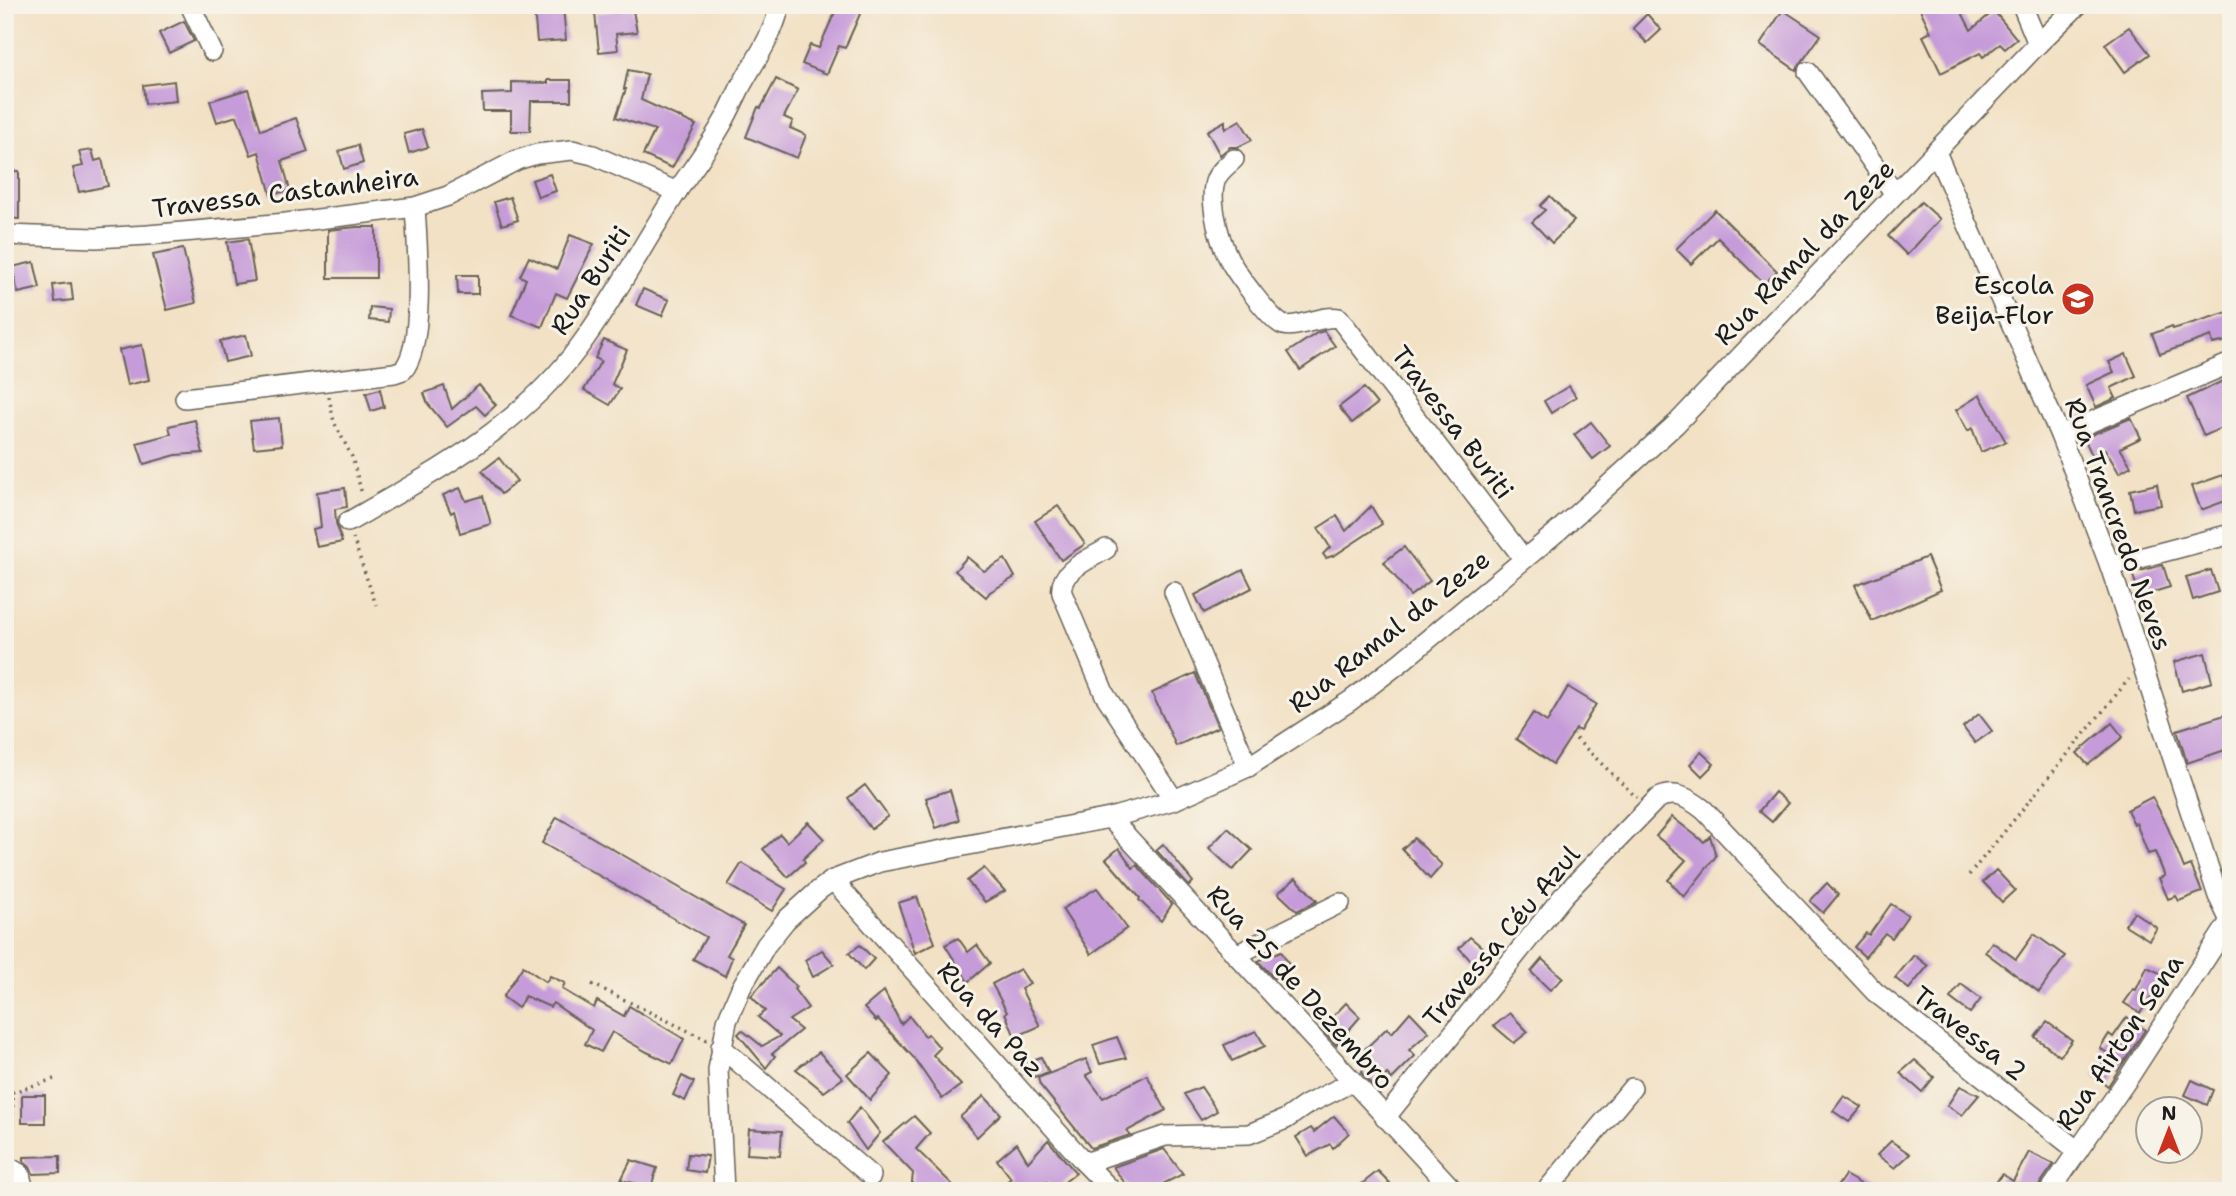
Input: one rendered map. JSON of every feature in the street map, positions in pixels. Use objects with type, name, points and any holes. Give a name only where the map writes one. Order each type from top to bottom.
[{"type":"street","points":[[190,5],[212,51]]},
{"type":"street","name":"Rua Buriti","points":[[356,518],[446,466],[480,442],[515,415],[548,383],[577,349],[717,132],[742,84],[764,51],[776,23],[780,5]]},
{"type":"street","points":[[2022,5],[2038,44]]},
{"type":"street","name":"Rua Ramal da Zeze","points":[[724,1191],[718,1070],[727,1021],[752,967],[766,945],[804,903],[833,880],[880,862],[1110,818],[1174,800],[1248,767],[1350,701],[1411,654],[1558,531],[1676,424],[2078,5]]},
{"type":"street","points":[[1808,72],[1895,194]]},
{"type":"street","name":"Travessa Castanheira","points":[[5,235],[96,238],[286,223],[415,207],[448,197],[517,160],[537,154],[572,150],[593,155],[677,192]]},
{"type":"street","name":"Rua Trancredo Neves","points":[[1937,152],[2060,435],[2110,566],[2224,894],[2230,922]]},
{"type":"street","name":"Travessa Buriti","points":[[1234,159],[1216,177],[1212,199],[1227,257],[1271,315],[1282,325],[1290,326],[1326,316],[1339,318],[1524,559]]},
{"type":"street","points":[[185,398],[403,370],[412,355],[417,320],[415,207]]},
{"type":"street","points":[[2060,435],[2231,363]]},
{"type":"street","points":[[2110,566],[2231,534]]},
{"type":"street","points":[[1105,548],[1066,575],[1061,587],[1062,593],[1105,695],[1174,800]]},
{"type":"street","points":[[1174,592],[1248,767]]},
{"type":"street","name":"Travessa Céu Azul","points":[[1385,1118],[1564,895],[1648,808],[1665,794]]},
{"type":"street","name":"Travessa 2","points":[[1665,794],[1689,799],[1704,810],[1875,992],[2078,1151]]},
{"type":"street","name":"Rua 25 de Dezembro","points":[[1110,818],[1454,1191]]},
{"type":"street","name":"Rua da Paz","points":[[833,880],[1112,1191]]},
{"type":"street","points":[[1236,955],[1340,903]]},
{"type":"street","name":"Rua Airton Sena","points":[[2050,1191],[2129,1077],[2230,922]]},
{"type":"street","points":[[721,1047],[871,1176]]},
{"type":"street","points":[[1085,1163],[1165,1136],[1249,1134],[1286,1119],[1306,1105],[1352,1082]]},
{"type":"street","points":[[1546,1191],[1632,1088]]},
{"type":"street","points":[[8,1166],[20,1174],[24,1191]]},
{"type":"path","points":[[326,381],[334,422],[352,457],[361,485],[356,518],[376,605]]},
{"type":"path","points":[[1969,875],[2142,662]]},
{"type":"path","points":[[1570,734],[1648,808]]},
{"type":"path","points":[[592,984],[721,1047]]},
{"type":"path","points":[[8,1166],[13,1092],[54,1079]]},
{"type":"building","points":[[614,5],[632,5],[637,32],[616,34],[618,50],[599,52],[595,13],[614,11]]},
{"type":"building","points":[[838,5],[864,5],[845,48],[839,46],[827,74],[802,64],[810,45],[819,48]]},
{"type":"building","points":[[1918,5],[1958,5],[1971,30],[1994,11],[2017,39],[2005,49],[2000,44],[1983,57],[1980,53],[1941,73],[1923,36],[1931,32]]},
{"type":"building","points":[[563,6],[566,40],[537,42],[534,9]]},
{"type":"building","points":[[1783,10],[1821,35],[1796,70],[1760,45]]},
{"type":"building","points":[[1647,14],[1661,30],[1647,43],[1633,28]]},
{"type":"building","points":[[184,21],[194,41],[169,53],[159,33]]},
{"type":"building","points":[[2129,27],[2150,54],[2125,72],[2105,44]]},
{"type":"building","points":[[628,70],[647,74],[641,100],[696,125],[672,168],[643,155],[655,130],[616,117],[626,89]]},
{"type":"building","points":[[776,79],[798,90],[784,117],[793,121],[790,128],[806,135],[797,158],[746,137],[758,107],[761,108]]},
{"type":"building","points":[[548,80],[571,80],[571,101],[531,101],[530,131],[511,131],[511,111],[483,111],[482,94],[512,93],[512,82],[548,83]]},
{"type":"building","points":[[174,81],[176,101],[145,104],[143,85]]},
{"type":"building","points":[[248,89],[261,130],[296,118],[308,152],[282,161],[290,190],[271,195],[259,152],[251,155],[237,116],[217,122],[210,101]]},
{"type":"building","points":[[1240,120],[1252,140],[1238,147],[1230,147],[1220,155],[1207,131],[1225,121],[1225,129]]},
{"type":"building","points":[[422,129],[428,147],[409,153],[404,134]]},
{"type":"building","points":[[358,145],[363,163],[344,169],[339,151]]},
{"type":"building","points":[[92,150],[95,161],[102,159],[108,186],[79,192],[73,168],[83,166],[79,152]]},
{"type":"building","points":[[19,171],[19,219],[5,218],[5,172]]},
{"type":"building","points":[[550,174],[556,191],[538,197],[532,180]]},
{"type":"building","points":[[1550,196],[1574,221],[1552,243],[1532,222],[1545,210],[1540,206]]},
{"type":"building","points":[[510,197],[518,220],[502,225],[494,202]]},
{"type":"building","points":[[1921,202],[1940,219],[1907,255],[1888,236]]},
{"type":"building","points":[[1715,210],[1777,271],[1764,284],[1718,238],[1691,264],[1676,249]]},
{"type":"building","points":[[376,227],[376,278],[328,278],[328,230]]},
{"type":"building","points":[[570,235],[594,244],[567,298],[556,293],[542,327],[511,315],[526,279],[520,276],[529,257],[557,269]]},
{"type":"building","points":[[248,239],[255,281],[234,284],[227,242]]},
{"type":"building","points":[[183,249],[196,303],[167,310],[153,255]]},
{"type":"building","points":[[34,262],[40,288],[18,293],[12,267]]},
{"type":"building","points":[[457,275],[478,275],[478,294],[458,294]]},
{"type":"building","points":[[71,283],[73,300],[55,302],[53,285]]},
{"type":"building","points":[[643,289],[669,300],[662,316],[636,305]]},
{"type":"building","points":[[370,307],[389,309],[388,322],[369,320]]},
{"type":"building","points":[[2231,311],[2231,340],[2213,344],[2211,336],[2160,354],[2152,334]]},
{"type":"building","points":[[1324,331],[1335,346],[1300,370],[1288,352]]},
{"type":"building","points":[[246,335],[251,356],[225,362],[220,341]]},
{"type":"building","points":[[604,340],[627,350],[612,384],[620,389],[610,405],[584,390],[601,361],[595,358]]},
{"type":"building","points":[[142,345],[149,380],[127,385],[119,350]]},
{"type":"building","points":[[2126,354],[2136,376],[2111,388],[2116,398],[2096,407],[2086,385],[2114,372],[2109,362]]},
{"type":"building","points":[[2231,377],[2231,424],[2204,436],[2187,398]]},
{"type":"building","points":[[479,385],[496,405],[485,415],[476,406],[447,427],[428,404],[424,393],[444,386],[452,409]]},
{"type":"building","points":[[1569,386],[1576,397],[1551,413],[1544,401]]},
{"type":"building","points":[[1364,388],[1377,404],[1352,423],[1339,407]]},
{"type":"building","points":[[380,389],[384,407],[371,411],[366,393]]},
{"type":"building","points":[[1980,395],[2006,442],[1981,452],[1972,428],[1968,431],[1956,410]]},
{"type":"building","points":[[279,418],[282,445],[254,448],[250,421]]},
{"type":"building","points":[[2131,418],[2141,438],[2120,448],[2131,466],[2119,473],[2105,449],[2092,455],[2084,438]]},
{"type":"building","points":[[195,420],[203,453],[176,455],[144,464],[137,443],[171,434],[169,426]]},
{"type":"building","points":[[1591,422],[1610,446],[1593,459],[1574,435]]},
{"type":"building","points":[[499,458],[517,481],[501,494],[482,471]]},
{"type":"building","points":[[2223,475],[2231,499],[2201,510],[2192,486]]},
{"type":"building","points":[[2157,484],[2161,505],[2134,510],[2130,490]]},
{"type":"building","points":[[345,488],[347,507],[335,509],[342,542],[317,547],[313,529],[321,527],[317,492]]},
{"type":"building","points":[[460,488],[466,501],[483,496],[491,524],[460,533],[454,511],[451,513],[443,495]]},
{"type":"building","points":[[1058,506],[1085,544],[1061,560],[1035,521]]},
{"type":"building","points":[[1371,506],[1382,524],[1335,555],[1326,558],[1323,554],[1330,547],[1318,528],[1337,516],[1346,531]]},
{"type":"building","points":[[1404,547],[1430,581],[1410,596],[1384,562]]},
{"type":"building","points":[[967,557],[984,571],[1005,559],[1015,577],[986,597],[955,571]]},
{"type":"building","points":[[1927,557],[1941,590],[1872,621],[1855,585]]},
{"type":"building","points":[[2163,565],[2170,587],[2140,596],[2132,573]]},
{"type":"building","points":[[1243,570],[1252,588],[1204,613],[1195,595]]},
{"type":"building","points":[[2211,570],[2218,592],[2193,600],[2186,577]]},
{"type":"building","points":[[2205,653],[2212,682],[2182,691],[2174,662]]},
{"type":"building","points":[[1195,673],[1218,727],[1176,746],[1152,693]]},
{"type":"building","points":[[1568,687],[1596,704],[1580,731],[1576,729],[1553,764],[1516,739],[1533,713],[1547,722]]},
{"type":"building","points":[[2231,713],[2231,748],[2187,763],[2177,730]]},
{"type":"building","points":[[1979,714],[1992,731],[1975,743],[1963,727]]},
{"type":"building","points":[[2112,723],[2123,737],[2088,765],[2077,753]]},
{"type":"building","points":[[1701,752],[1714,764],[1702,776],[1690,764]]},
{"type":"building","points":[[865,785],[888,816],[871,829],[848,798]]},
{"type":"building","points":[[950,790],[959,820],[936,828],[926,798]]},
{"type":"building","points":[[1775,792],[1788,803],[1772,822],[1759,811]]},
{"type":"building","points":[[2152,797],[2184,868],[2191,865],[2202,892],[2179,901],[2176,896],[2168,899],[2159,878],[2165,876],[2155,852],[2148,854],[2136,823],[2134,824],[2127,810]]},
{"type":"building","points":[[557,817],[744,925],[727,955],[732,958],[725,976],[693,959],[706,937],[542,843]]},
{"type":"building","points":[[1672,817],[1704,842],[1710,836],[1716,856],[1684,897],[1668,880],[1686,860],[1656,836]]},
{"type":"building","points":[[808,822],[824,839],[788,877],[763,849],[780,834],[787,842]]},
{"type":"building","points":[[1228,828],[1252,850],[1233,870],[1209,848]]},
{"type":"building","points":[[1414,838],[1442,865],[1430,879],[1402,849]]},
{"type":"building","points":[[1163,844],[1193,882],[1189,886],[1156,850]]},
{"type":"building","points":[[1119,848],[1133,868],[1137,865],[1172,904],[1161,921],[1139,900],[1106,859]]},
{"type":"building","points":[[742,863],[786,889],[772,911],[728,885]]},
{"type":"building","points":[[984,868],[1005,891],[985,902],[967,881]]},
{"type":"building","points":[[1996,870],[2015,890],[2002,902],[1983,882]]},
{"type":"building","points":[[1296,878],[1317,901],[1297,911],[1278,893]]},
{"type":"building","points":[[1827,883],[1838,895],[1823,913],[1810,901]]},
{"type":"building","points":[[1097,888],[1127,928],[1091,954],[1062,909]]},
{"type":"building","points":[[917,897],[935,943],[915,953],[898,903]]},
{"type":"building","points":[[1891,904],[1908,915],[1892,938],[1885,933],[1865,957],[1854,947],[1866,933],[1869,935]]},
{"type":"building","points":[[2134,912],[2157,928],[2149,940],[2125,925]]},
{"type":"building","points":[[2034,934],[2065,956],[2039,992],[1985,952],[1992,942],[2016,959]]},
{"type":"building","points":[[1470,937],[1488,952],[1476,966],[1459,948]]},
{"type":"building","points":[[958,938],[968,952],[977,945],[990,963],[968,982],[945,945]]},
{"type":"building","points":[[860,945],[874,959],[864,970],[849,953]]},
{"type":"building","points":[[822,950],[834,964],[813,977],[805,960]]},
{"type":"building","points":[[1281,951],[1292,969],[1274,978],[1258,961]]},
{"type":"building","points":[[1914,955],[1928,966],[1909,989],[1895,978]]},
{"type":"building","points":[[1542,959],[1563,978],[1550,990],[1531,972]]},
{"type":"building","points":[[523,966],[546,982],[550,976],[565,983],[562,989],[594,1008],[597,1001],[624,1016],[629,1006],[684,1039],[672,1064],[612,1032],[601,1052],[585,1044],[592,1030],[553,1003],[550,1007],[525,996],[518,1008],[503,997]]},
{"type":"building","points":[[2147,967],[2164,975],[2140,1013],[2124,1003],[2134,989],[2136,990]]},
{"type":"building","points":[[777,968],[797,987],[794,989],[808,1008],[789,1020],[801,1030],[772,1054],[775,1056],[766,1068],[738,1034],[742,1030],[762,1046],[780,1036],[758,1017],[765,1011],[751,996]]},
{"type":"building","points":[[1020,969],[1030,984],[1021,989],[1040,1026],[1015,1037],[1005,1013],[1007,1012],[992,984]]},
{"type":"building","points":[[1961,984],[1981,999],[1970,1013],[1950,998]]},
{"type":"building","points":[[884,991],[901,1024],[909,1016],[925,1036],[928,1034],[940,1048],[933,1055],[961,1085],[942,1099],[914,1058],[878,1019],[876,1021],[864,1008]]},
{"type":"building","points":[[1346,1003],[1360,1017],[1336,1045],[1321,1029]]},
{"type":"building","points":[[1410,1012],[1429,1032],[1409,1050],[1415,1056],[1392,1079],[1387,1074],[1375,1088],[1361,1072],[1373,1060],[1364,1050],[1387,1028],[1392,1033]]},
{"type":"building","points":[[1510,1013],[1528,1032],[1514,1043],[1494,1026]]},
{"type":"building","points":[[2127,1017],[2145,1030],[2108,1086],[2094,1076],[2110,1055],[2100,1048],[2109,1034],[2113,1037]]},
{"type":"building","points":[[2047,1022],[2072,1040],[2060,1056],[2035,1037]]},
{"type":"building","points":[[1256,1031],[1265,1046],[1232,1061],[1224,1045]]},
{"type":"building","points":[[1117,1037],[1126,1058],[1100,1064],[1093,1045]]},
{"type":"building","points":[[819,1052],[843,1078],[824,1092],[796,1069]]},
{"type":"building","points":[[871,1053],[892,1075],[870,1100],[847,1074]]},
{"type":"building","points":[[1041,1057],[1049,1073],[1029,1078],[1020,1064]]},
{"type":"building","points":[[1086,1059],[1092,1072],[1086,1075],[1103,1098],[1147,1075],[1166,1110],[1127,1131],[1130,1135],[1091,1148],[1040,1085],[1038,1078]]},
{"type":"building","points":[[1915,1060],[1934,1077],[1922,1092],[1900,1073]]},
{"type":"building","points":[[682,1076],[694,1082],[685,1101],[673,1095]]},
{"type":"building","points":[[2192,1080],[2213,1090],[2207,1105],[2204,1104],[2204,1094],[2185,1094]]},
{"type":"building","points":[[1960,1086],[1979,1095],[1962,1115],[1947,1106]]},
{"type":"building","points":[[1201,1087],[1217,1111],[1201,1120],[1184,1094]]},
{"type":"building","points":[[22,1095],[45,1095],[45,1123],[22,1123]]},
{"type":"building","points":[[984,1096],[1001,1114],[977,1137],[960,1117]]},
{"type":"building","points":[[1844,1096],[1862,1107],[1849,1122],[1833,1111]]},
{"type":"building","points":[[860,1107],[880,1133],[866,1150],[847,1123]]},
{"type":"building","points":[[914,1116],[930,1133],[916,1149],[959,1191],[911,1191],[913,1173],[883,1142]]},
{"type":"building","points":[[1334,1116],[1349,1133],[1333,1148],[1330,1144],[1308,1156],[1296,1137],[1311,1128],[1314,1132]]},
{"type":"building","points":[[749,1129],[782,1131],[780,1156],[747,1154]]},
{"type":"building","points":[[1048,1140],[1076,1173],[1053,1191],[1047,1182],[1035,1191],[996,1191],[1011,1178],[997,1160],[1017,1143],[1028,1162]]},
{"type":"building","points":[[1891,1141],[1910,1154],[1895,1168],[1877,1155]]},
{"type":"building","points":[[1164,1149],[1183,1174],[1149,1191],[1131,1191],[1113,1167]]},
{"type":"building","points":[[2029,1152],[2054,1164],[2038,1191],[1990,1191],[2002,1174],[2013,1181]]},
{"type":"building","points":[[688,1154],[708,1156],[705,1173],[686,1170]]},
{"type":"building","points":[[60,1156],[60,1173],[33,1174],[24,1162],[24,1157]]},
{"type":"building","points":[[631,1160],[657,1168],[651,1187],[621,1180]]},
{"type":"building","points":[[1378,1171],[1390,1183],[1380,1191],[1353,1191]]},
{"type":"building","points":[[1845,1175],[1873,1191],[1834,1191]]},
{"type":"place","name":"Escola Beija-Flor","points":[[2078,299]]}]
